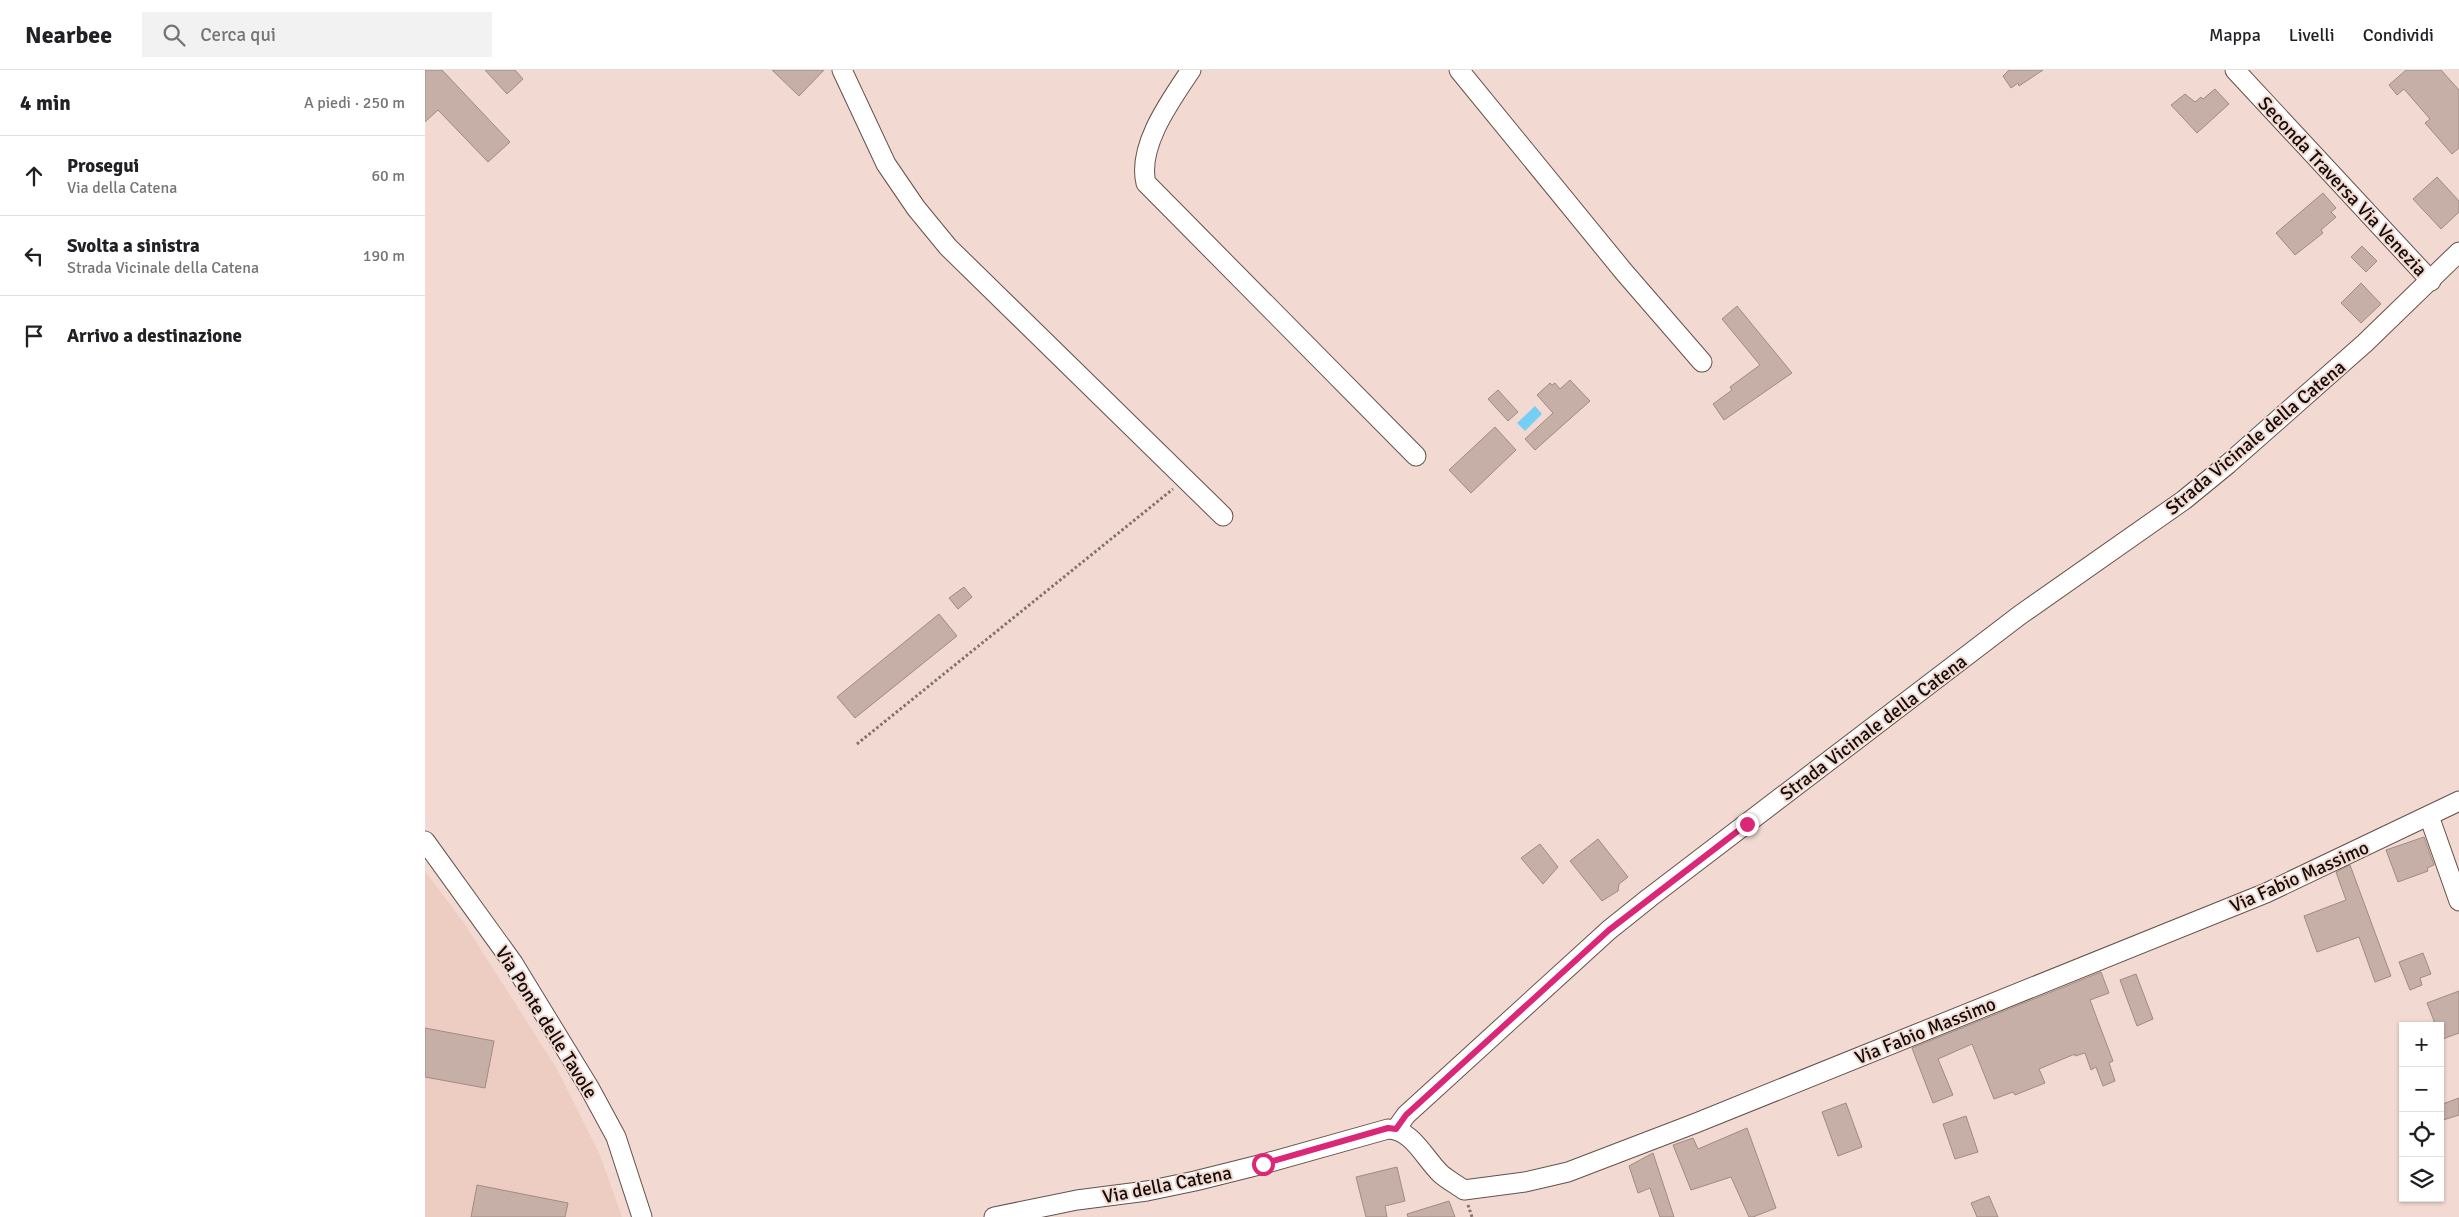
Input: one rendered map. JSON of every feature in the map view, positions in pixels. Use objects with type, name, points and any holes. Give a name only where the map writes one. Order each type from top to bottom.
[{"type":"street","points":[[841,70],[891,172],[916,208],[948,247],[1223,516]]},
{"type":"street","points":[[1191,70],[1170,102],[1147,149],[1143,170],[1146,182],[1416,456]]},
{"type":"street","points":[[1459,70],[1624,272],[1702,362]]},
{"type":"street","name":"Seconda Traversa Via Venezia","points":[[2235,70],[2431,281]]},
{"type":"street","name":"Strada Vicinale della Catena","points":[[1396,1129],[1406,1115],[1609,930],[2019,615],[2183,500],[2228,464],[2365,344],[2459,252]]},
{"type":"street","name":"Via Fabio Massimo","points":[[1396,1129],[1406,1134],[1442,1175],[1464,1190],[1525,1182],[1568,1172],[1696,1123],[2267,893],[2459,801]]},
{"type":"street","points":[[2429,816],[2459,901]]},
{"type":"street","name":"Via Ponte delle Tavole","points":[[425,841],[513,963],[590,1089],[616,1137],[642,1217]]},
{"type":"street","name":"Via della Catena","points":[[994,1217],[1077,1200],[1147,1191],[1195,1181],[1263,1164],[1388,1128],[1396,1129]]},
{"type":"path","points":[[857,744],[1185,479]]},
{"type":"shaded area","points":[[425,871],[464,923],[557,1069],[600,1155],[622,1217],[425,1217]]},
{"type":"water","points":[[1535,406],[1542,414],[1525,431],[1517,423]]},
{"type":"building","points":[[425,70],[442,70],[510,142],[488,162],[438,110],[425,122]]},
{"type":"building","points":[[485,70],[515,70],[523,79],[507,94]]},
{"type":"building","points":[[772,70],[824,70],[799,96]]},
{"type":"building","points":[[2009,70],[2043,70],[2019,86],[2018,83],[2011,88],[2003,76]]},
{"type":"building","points":[[2406,70],[2441,70],[2459,90],[2459,148],[2452,154],[2425,123],[2430,119],[2404,89],[2397,95],[2389,85]]},
{"type":"building","points":[[2215,89],[2229,104],[2197,133],[2171,105],[2185,94],[2195,102],[2201,97],[2203,99]]},
{"type":"building","points":[[2437,177],[2459,201],[2459,212],[2441,229],[2413,199]]},
{"type":"building","points":[[2323,193],[2336,208],[2331,212],[2336,217],[2321,230],[2323,233],[2295,255],[2276,233]]},
{"type":"building","points":[[2362,246],[2377,261],[2366,272],[2351,257]]},
{"type":"building","points":[[2361,283],[2381,304],[2361,323],[2341,303]]},
{"type":"building","points":[[1737,306],[1792,373],[1724,420],[1713,404],[1732,390],[1730,387],[1760,365],[1722,319]]},
{"type":"building","points":[[1570,380],[1590,401],[1535,450],[1525,439],[1553,413],[1537,395],[1550,383],[1552,385],[1555,383],[1560,389]]},
{"type":"building","points":[[1498,390],[1518,412],[1508,421],[1488,399]]},
{"type":"building","points":[[1495,427],[1516,450],[1471,493],[1449,470]]},
{"type":"building","points":[[964,587],[972,597],[958,609],[949,598]]},
{"type":"building","points":[[939,614],[957,636],[855,718],[837,697]]},
{"type":"building","points":[[2424,837],[2434,865],[2427,868],[2428,871],[2398,882],[2386,850]]},
{"type":"building","points":[[1598,839],[1628,877],[1619,884],[1618,891],[1602,901],[1570,861]]},
{"type":"building","points":[[1540,844],[1558,867],[1543,884],[1521,858]]},
{"type":"building","points":[[2350,865],[2391,976],[2375,982],[2359,937],[2317,952],[2304,916],[2346,900],[2336,872]]},
{"type":"building","points":[[2423,953],[2431,974],[2420,978],[2422,985],[2410,990],[2399,962]]},
{"type":"building","points":[[2101,972],[2109,993],[2090,1000],[2113,1061],[2109,1063],[2115,1081],[2103,1086],[2096,1067],[2091,1070],[2085,1053],[2075,1056],[2075,1054],[2039,1069],[2045,1083],[2015,1095],[2013,1092],[1994,1099],[1972,1044],[1938,1059],[1953,1095],[1933,1103],[1912,1048]]},
{"type":"building","points":[[2136,974],[2153,1019],[2137,1026],[2120,980]]},
{"type":"building","points":[[2459,991],[2459,1033],[2444,1039],[2444,1022],[2434,1022],[2427,1003]]},
{"type":"building","points":[[425,1028],[494,1041],[485,1088],[425,1077]]},
{"type":"building","points":[[2459,1098],[2459,1115],[2444,1120],[2444,1104]]},
{"type":"building","points":[[1846,1103],[1862,1147],[1838,1156],[1822,1112]]},
{"type":"building","points":[[1966,1116],[1978,1152],[1955,1159],[1943,1124]]},
{"type":"building","points":[[1747,1128],[1776,1208],[1753,1217],[1749,1217],[1731,1177],[1691,1190],[1673,1145],[1693,1138],[1698,1149]]},
{"type":"building","points":[[1653,1153],[1674,1217],[1660,1217],[1650,1188],[1638,1193],[1629,1166]]},
{"type":"building","points":[[1397,1167],[1405,1201],[1385,1206],[1387,1217],[1366,1217],[1356,1177]]},
{"type":"building","points":[[477,1185],[568,1203],[565,1217],[471,1217]]},
{"type":"building","points":[[1989,1196],[1998,1217],[1977,1217],[1971,1203]]},
{"type":"building","points":[[1449,1201],[1455,1217],[1408,1217],[1407,1214]]},
{"type":"route","points":[[1263,1164],[1388,1128],[1396,1129],[1406,1115],[1569,969],[1609,930],[1747,824]]}]
